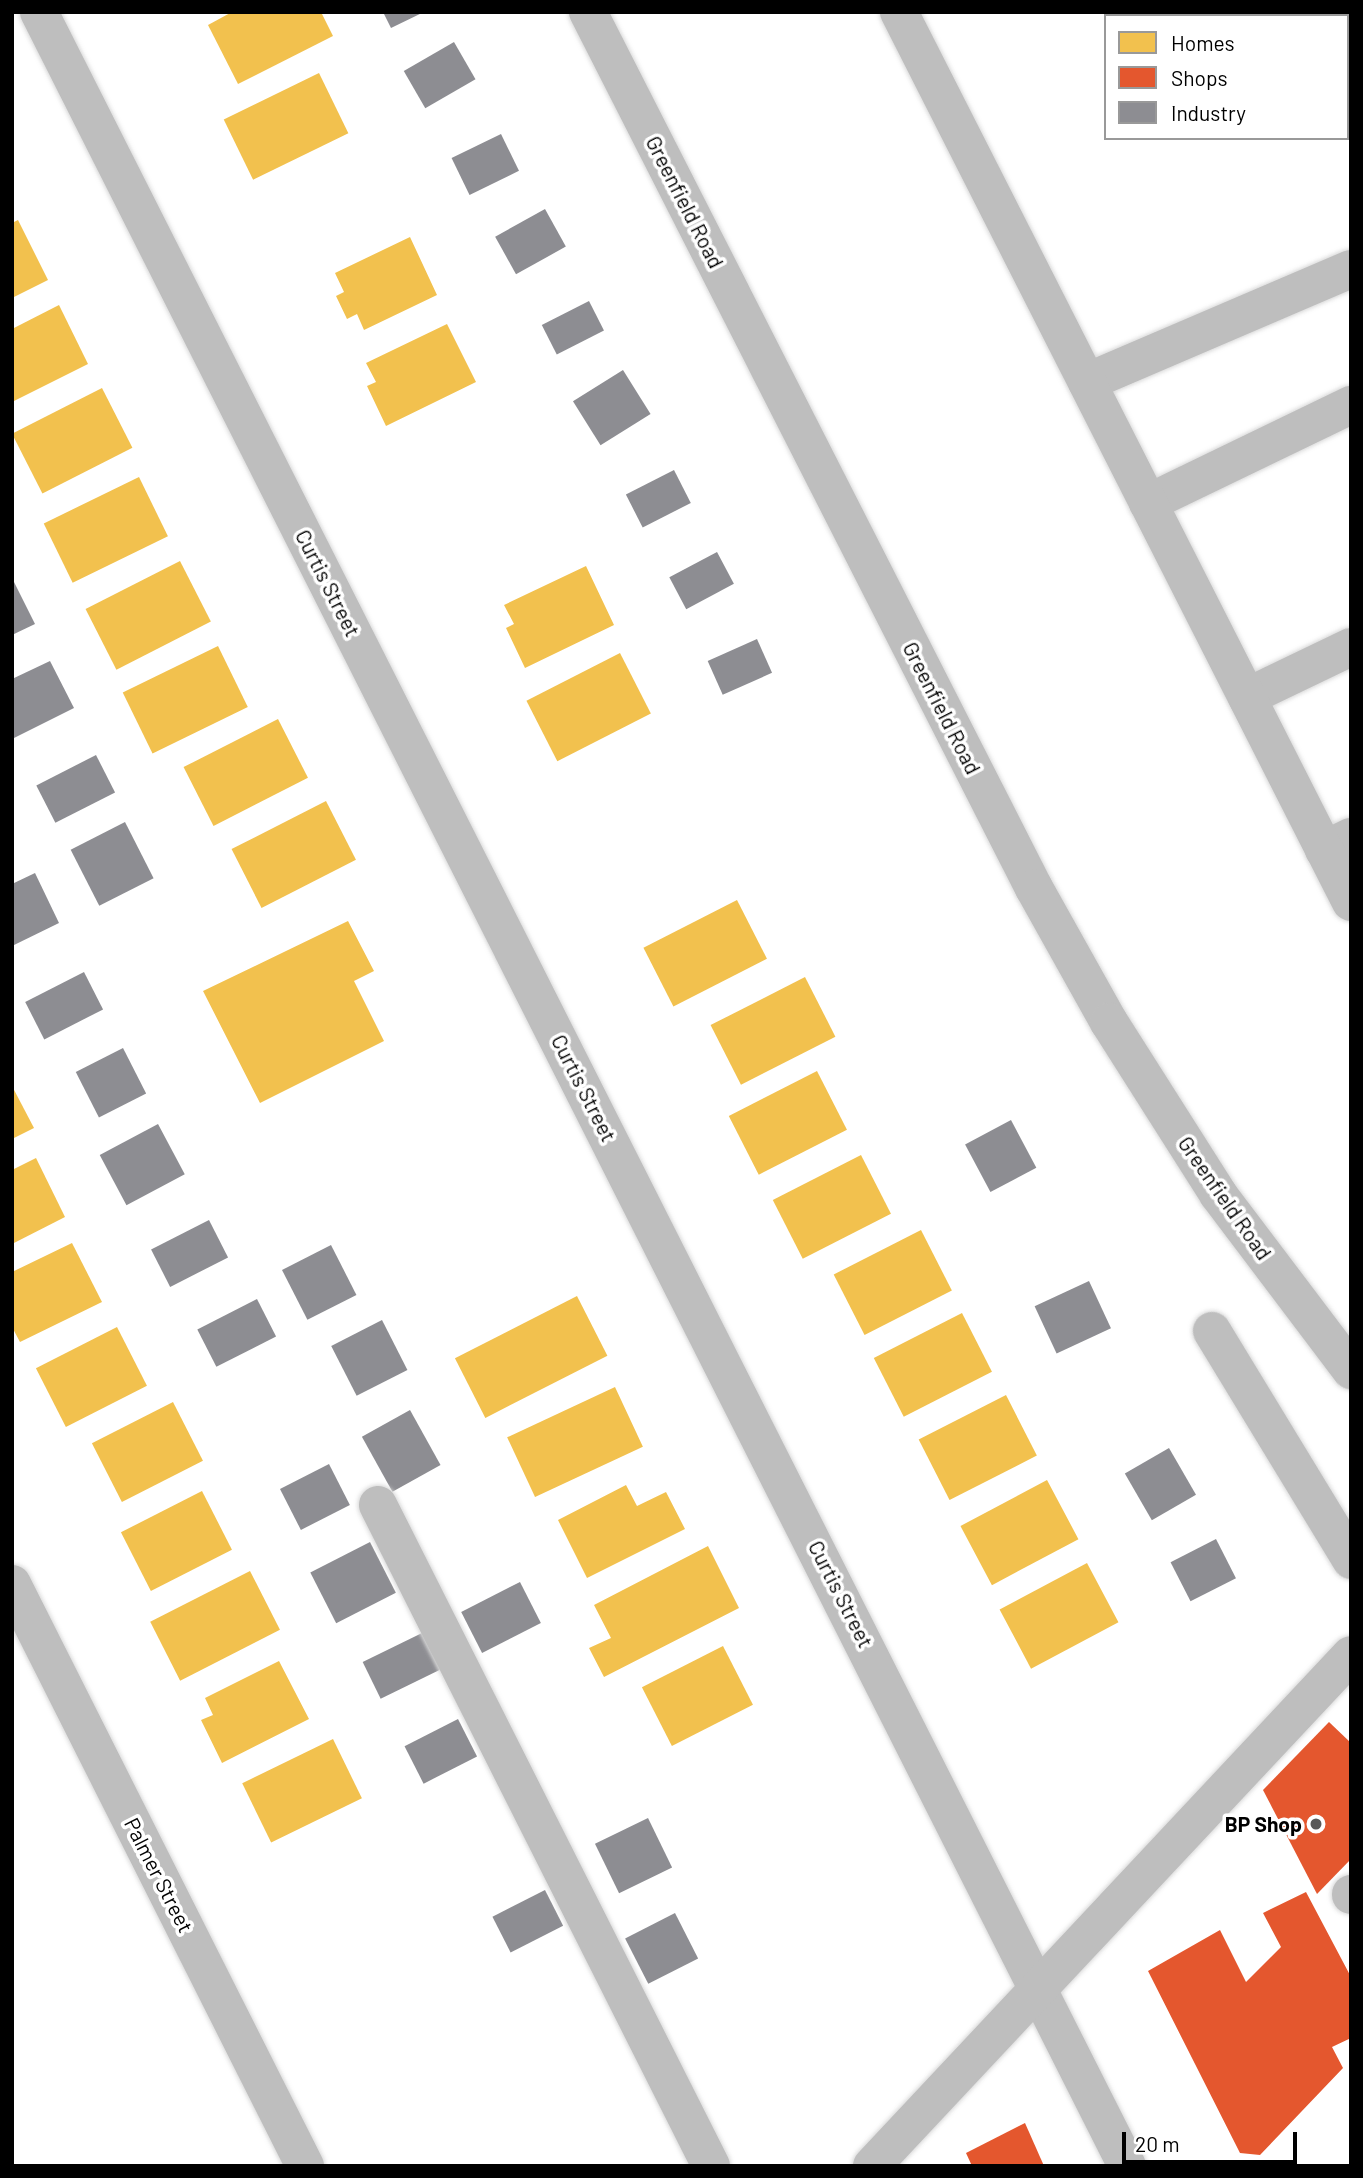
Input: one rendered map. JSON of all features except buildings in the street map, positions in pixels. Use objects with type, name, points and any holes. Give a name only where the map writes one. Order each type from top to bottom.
[{"type":"street","name":"Curtis Street","points":[[39,12],[1041,1990],[1127,2166]]},
{"type":"street","name":"Greenfield Road","points":[[588,12],[1081,973],[1218,1194],[1351,1370]]},
{"type":"street","points":[[908,15],[1087,382],[1247,697],[1338,843],[1351,902]]},
{"type":"street","points":[[1087,382],[1351,269]]},
{"type":"street","points":[[1148,503],[1351,405]]},
{"type":"street","points":[[1247,697],[1351,646]]},
{"type":"street","points":[[1212,1331],[1351,1560]]},
{"type":"street","points":[[378,1505],[711,2166]]},
{"type":"street","name":"Palmer Street","points":[[12,1584],[305,2166]]},
{"type":"street","points":[[872,2166],[1041,1990],[1351,1655]]},
{"type":"place","name":"BP Shop","points":[[1316,1824]]}]
